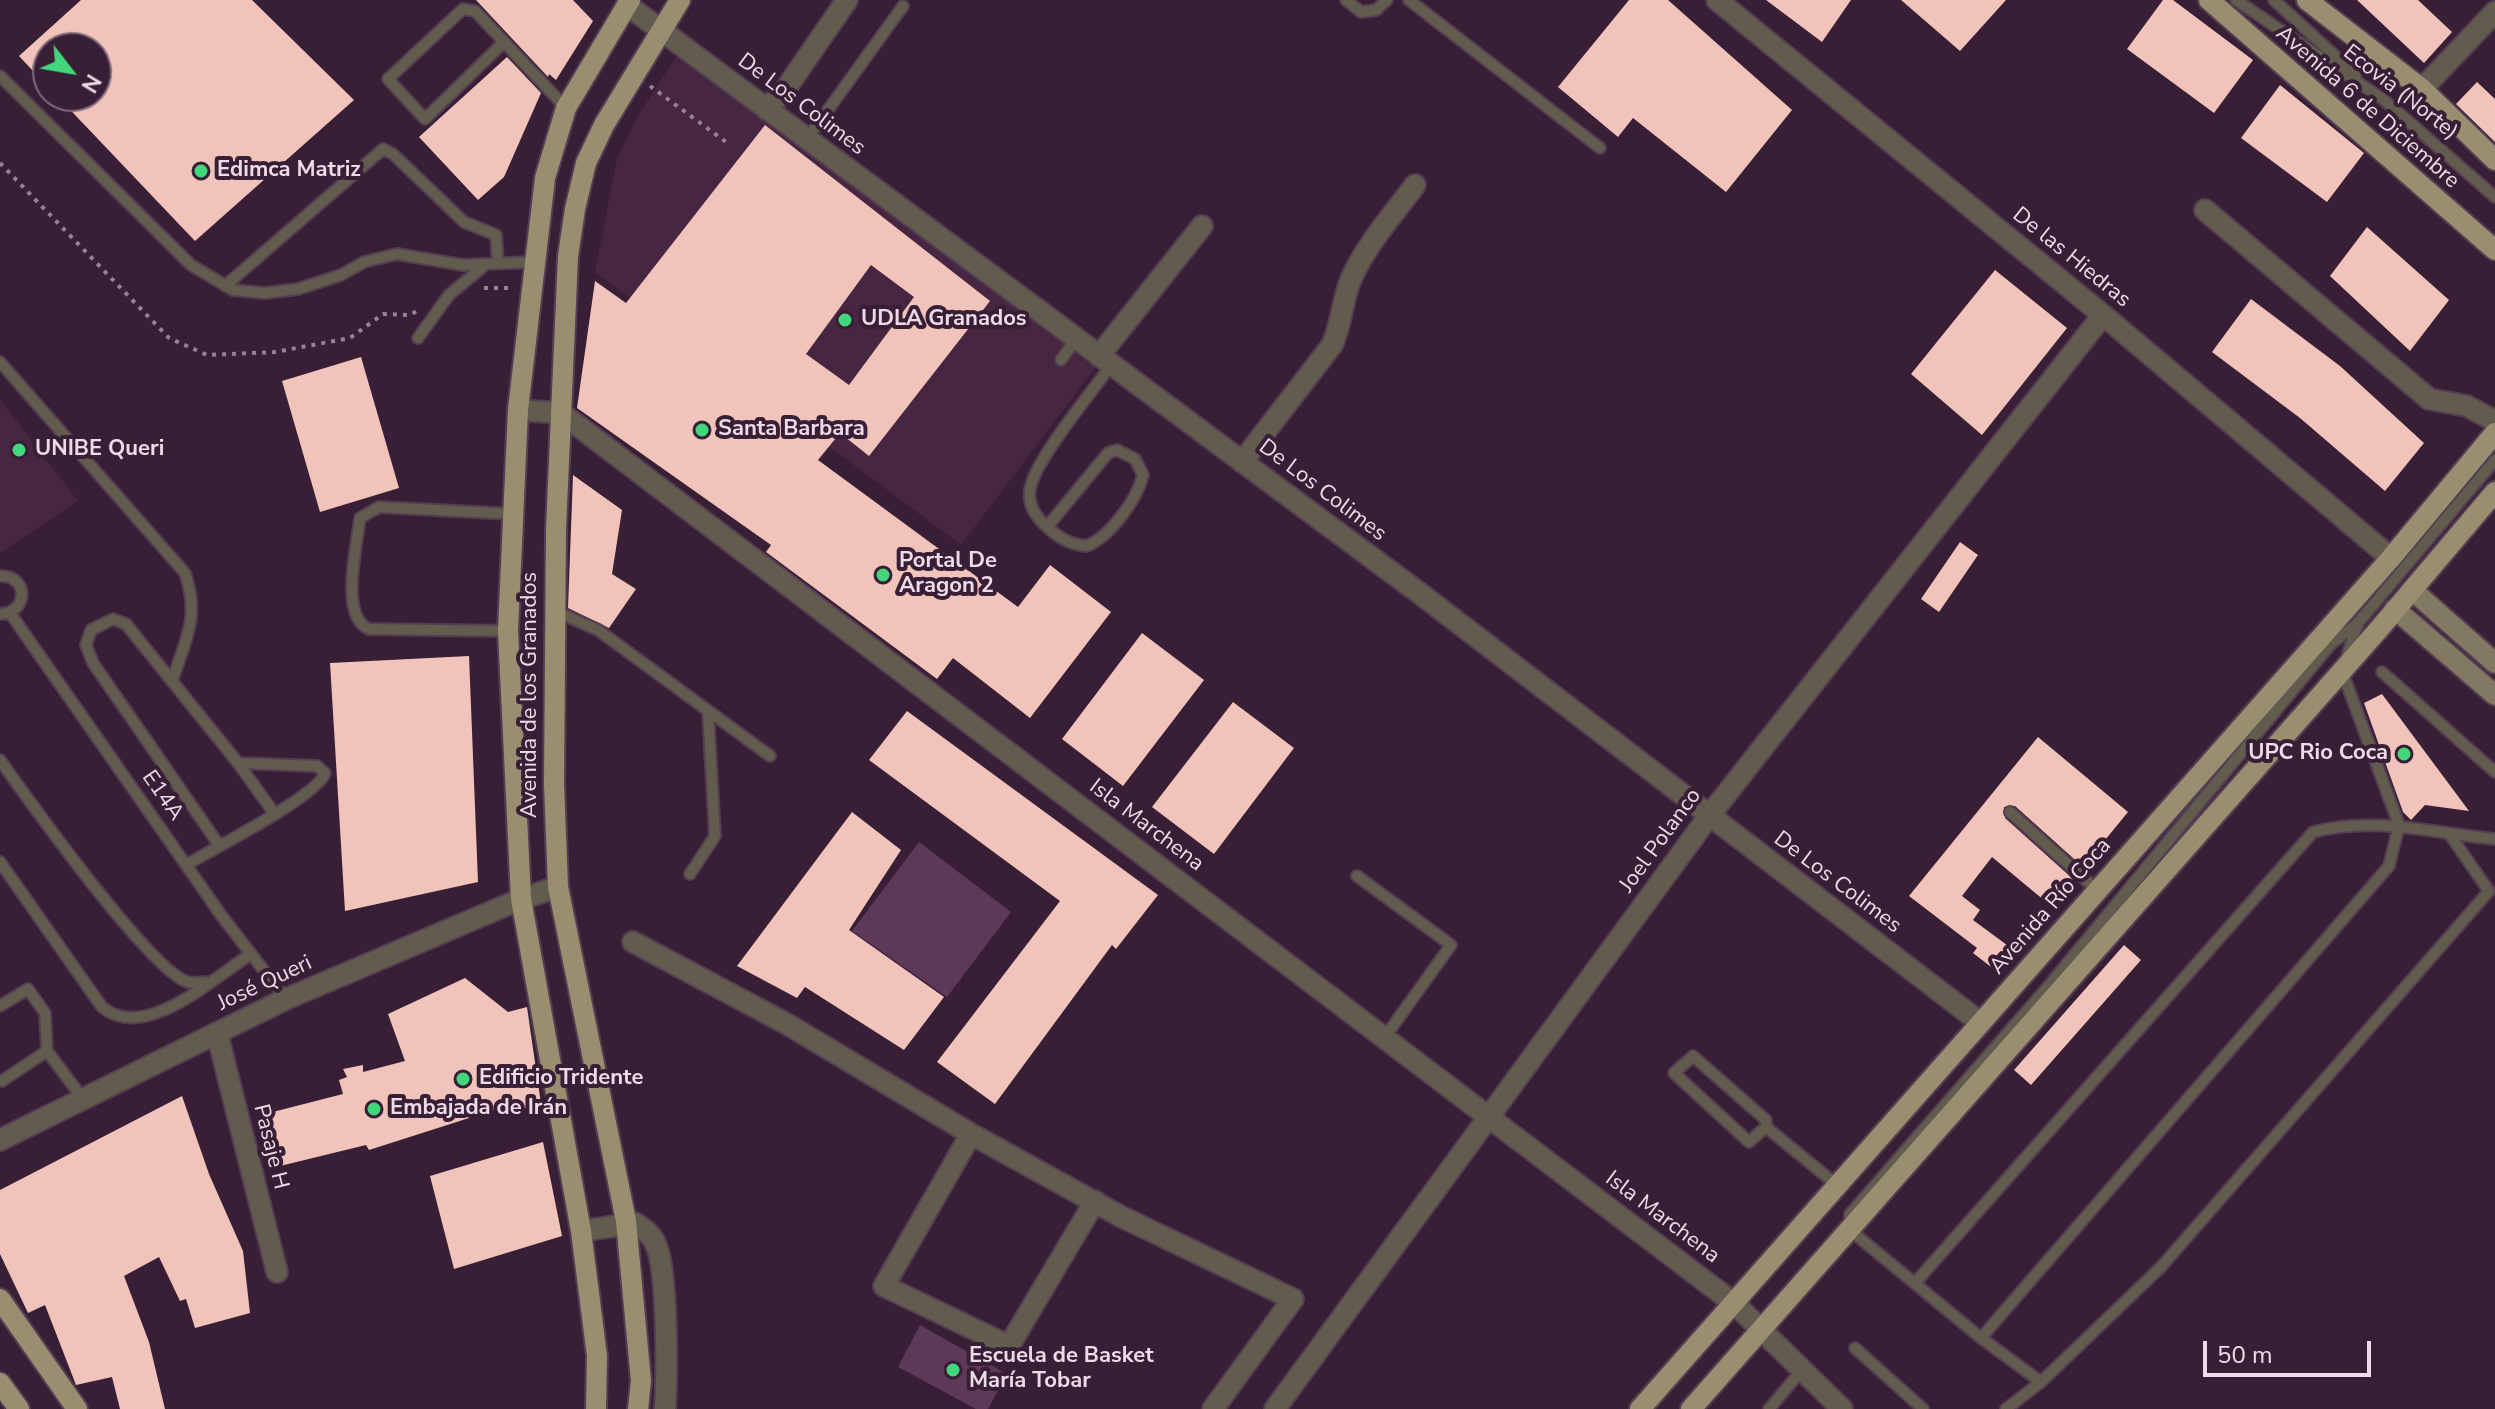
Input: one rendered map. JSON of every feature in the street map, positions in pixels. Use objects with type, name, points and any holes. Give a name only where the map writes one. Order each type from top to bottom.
[{"type":"main road","name":"Avenida de los Granados","points":[[638,1409],[641,1381],[626,1221],[558,887],[554,784],[555,611],[568,256],[575,209],[586,163],[604,125],[680,0]]},
{"type":"main road","name":"Avenida 6 de Diciembre","points":[[2209,0],[2495,250]]},
{"type":"main road","name":"Avenida 6 de Diciembre","points":[[2307,0],[2422,89],[2495,160]]},
{"type":"main road","name":"Avenida de los Granados","points":[[596,1409],[597,1356],[581,1231],[521,899],[508,631],[518,410],[545,178],[566,108],[629,2]]},
{"type":"main road","name":"Avenida Río Coca","points":[[1640,1409],[2391,558],[2495,433]]},
{"type":"main road","points":[[1691,1409],[2342,671],[2495,492]]},
{"type":"main road","points":[[0,1299],[77,1409]]},
{"type":"main road","points":[[0,1383],[19,1409]]},
{"type":"street","points":[[766,109],[785,90],[847,0]]},
{"type":"street","name":"De las Hiedras","points":[[1717,0],[2103,315],[2391,558]]},
{"type":"street","name":"De Los Colimes","points":[[629,2],[662,31],[1242,462],[1981,1023]]},
{"type":"street","points":[[2422,89],[2495,12]]},
{"type":"street","points":[[1242,462],[1332,345],[1342,324],[1349,283],[1361,259],[1415,185]]},
{"type":"street","points":[[2205,210],[2429,399],[2467,406],[2495,421]]},
{"type":"street","points":[[1105,360],[1202,226]]},
{"type":"street","name":"Joel Polanco","points":[[1275,1409],[1709,816],[2103,315]]},
{"type":"street","points":[[518,410],[561,413]]},
{"type":"street","name":"Isla Marchena","points":[[561,413],[1735,1304],[1842,1409]]},
{"type":"street","points":[[2412,590],[2495,663]]},
{"type":"street","points":[[2395,609],[2495,695]]},
{"type":"street","name":"José Queri","points":[[0,1140],[286,999],[521,899],[558,887]]},
{"type":"street","points":[[633,942],[787,1024],[971,1134],[1095,1201],[1293,1299],[1213,1409]]},
{"type":"street","name":"Pasaje H","points":[[217,1033],[277,1272]]},
{"type":"street","points":[[971,1134],[884,1286],[1009,1346],[1095,1201]]},
{"type":"street","points":[[581,1231],[626,1221],[635,1223],[651,1235],[659,1256],[665,1329],[665,1409]]},
{"type":"lane","points":[[1346,0],[1361,12],[1376,10],[1387,0]]},
{"type":"lane","points":[[1409,0],[1600,148]]},
{"type":"lane","name":"Ecovia (Norte)","points":[[2236,0],[2384,100],[2495,197]]},
{"type":"lane","points":[[2274,0],[2384,100]]},
{"type":"lane","points":[[807,139],[903,6]]},
{"type":"lane","points":[[503,43],[425,119],[388,79],[463,9],[475,11],[566,108]]},
{"type":"lane","points":[[0,76],[191,265],[225,286],[265,293],[298,289],[341,275],[364,262],[397,254],[441,263],[533,262]]},
{"type":"lane","points":[[225,286],[383,149],[393,154],[464,222],[496,235],[492,263],[449,295],[418,338]]},
{"type":"lane","points":[[1061,360],[1076,339]]},
{"type":"lane","points":[[1047,527],[1108,453],[1117,450],[1126,453],[1141,467],[1141,485],[1105,534],[1093,544],[1074,545],[1047,527],[1032,510],[1032,481],[1105,360]]},
{"type":"lane","points":[[0,362],[185,573],[194,599],[192,621],[172,681]]},
{"type":"lane","points":[[2041,1382],[1981,1338],[1850,1230],[1850,1214],[2051,983],[2331,644],[2358,623],[2495,460]]},
{"type":"lane","points":[[508,631],[369,629],[353,615],[352,598],[360,518],[368,510],[379,507],[513,514]]},
{"type":"lane","points":[[0,576],[9,576],[19,582],[23,594],[20,606],[5,614]]},
{"type":"lane","points":[[555,611],[598,630],[770,756]]},
{"type":"lane","name":"E14A","points":[[5,614],[286,999]]},
{"type":"lane","points":[[219,845],[93,663],[86,645],[91,630],[113,619],[126,624],[238,763],[274,813]]},
{"type":"lane","points":[[1981,1338],[2389,866],[2399,825],[2342,671],[2358,623]]},
{"type":"lane","points":[[2382,672],[2495,772]]},
{"type":"lane","points":[[690,874],[715,836],[708,711]]},
{"type":"lane","points":[[0,760],[55,837],[158,961],[189,983],[206,982]]},
{"type":"lane","points":[[186,865],[314,790],[323,781],[322,768],[238,763]]},
{"type":"lane","points":[[2010,812],[2098,891]]},
{"type":"lane","points":[[1915,1283],[2313,832],[2348,823],[2399,825],[2450,835],[2495,839]]},
{"type":"lane","points":[[2006,1409],[2041,1382],[2161,1267],[2492,888],[2450,835]]},
{"type":"lane","points":[[0,862],[102,1007],[115,1018],[132,1021],[155,1015],[251,954]]},
{"type":"lane","points":[[1357,876],[1451,945],[1385,1037]]},
{"type":"lane","points":[[0,1006],[28,989],[45,1013],[47,1051],[83,1099]]},
{"type":"lane","points":[[2,1081],[47,1051]]},
{"type":"lane","points":[[1693,1056],[1766,1120],[1766,1127],[1749,1142],[1674,1073],[1693,1056]]},
{"type":"lane","points":[[1766,1127],[1838,1186]]},
{"type":"lane","points":[[1855,1348],[1923,1409]]},
{"type":"lane","points":[[1769,1409],[1802,1370]]},
{"type":"path","points":[[636,75],[726,142]]},
{"type":"path","points":[[0,163],[169,338],[207,355],[275,352],[350,338],[383,314],[410,315]]},
{"type":"shaded area","name":"UDLA Granados","points":[[678,54],[1095,368],[961,545],[595,272],[617,158],[637,117]]},
{"type":"shaded area","name":"UNIBE Queri","points":[[0,399],[78,501],[0,553]]},
{"type":"shaded area","points":[[919,842],[1011,912],[947,997],[852,931]]},
{"type":"shaded area","name":"Escuela de Basket María Tobar","points":[[920,1325],[1007,1374],[988,1409],[976,1409],[898,1367]]},
{"type":"building","name":"Edimca Matriz","points":[[81,0],[252,0],[354,100],[195,241],[72,112],[112,112],[112,32],[46,32]]},
{"type":"building","points":[[476,0],[573,0],[593,21],[556,80],[549,74],[548,77]]},
{"type":"building","points":[[1629,0],[1668,0],[1792,110],[1726,192],[1633,118],[1618,137],[1558,87]]},
{"type":"building","points":[[1766,0],[1851,0],[1822,42]]},
{"type":"building","points":[[1901,0],[2006,0],[1960,51]]},
{"type":"building","points":[[2163,0],[2173,0],[2253,60],[2214,113],[2127,49]]},
{"type":"building","points":[[2357,0],[2418,0],[2452,32],[2424,63]]},
{"type":"building","name":"Edimca Matriz","points":[[32,44],[32,70],[19,56]]},
{"type":"building","points":[[507,57],[541,93],[504,177],[478,200],[419,137]]},
{"type":"building","points":[[2477,82],[2495,99],[2495,142],[2456,104]]},
{"type":"building","points":[[2280,85],[2364,153],[2327,202],[2241,138]]},
{"type":"building","points":[[765,125],[990,301],[869,456],[840,433],[818,460],[1018,607],[1050,565],[1111,612],[1030,718],[953,658],[937,679],[766,552],[771,545],[577,408],[595,281],[626,303]],"holes":[[[871,265],[914,297],[849,385],[806,354]]]},
{"type":"building","points":[[2367,227],[2449,300],[2410,351],[2330,276]]},
{"type":"building","points":[[1995,270],[2067,328],[1982,435],[1911,374]]},
{"type":"building","points":[[2251,299],[2340,366],[2424,443],[2385,491],[2300,418],[2212,352]]},
{"type":"building","points":[[361,357],[399,488],[320,512],[282,381]]},
{"type":"building","points":[[573,475],[622,510],[612,574],[636,589],[609,628],[568,608]]},
{"type":"building","points":[[1960,542],[1978,555],[1939,612],[1921,599]]},
{"type":"building","points":[[1142,633],[1204,680],[1123,786],[1062,739]]},
{"type":"building","points":[[469,656],[478,882],[345,911],[330,663]]},
{"type":"building","name":"UPC Rio Coca","points":[[2382,694],[2469,811],[2425,805],[2411,820],[2403,812],[2364,703]]},
{"type":"building","points":[[1233,702],[1294,748],[1214,854],[1152,807]]},
{"type":"building","points":[[907,711],[1158,895],[1116,949],[1112,945],[995,1104],[937,1062],[1060,901],[869,760]]},
{"type":"building","points":[[2038,737],[2128,812],[2083,867],[2015,806],[2004,807],[2005,818],[2073,879],[2051,906],[1992,857],[1962,896],[1980,910],[1973,920],[2011,948],[1995,970],[1973,953],[1977,948],[1909,896]]},
{"type":"building","points":[[852,812],[901,850],[849,930],[944,997],[904,1050],[805,987],[797,998],[737,966]]},
{"type":"building","points":[[2124,945],[2141,960],[2031,1085],[2014,1070]]},
{"type":"building","points":[[465,978],[508,1012],[527,1007],[541,1104],[515,1111],[516,1103],[369,1150],[366,1145],[276,1167],[261,1115],[343,1094],[339,1080],[347,1077],[343,1069],[363,1065],[363,1072],[405,1061],[388,1014]]},
{"type":"building","points":[[182,1096],[209,1174],[243,1251],[250,1313],[195,1328],[186,1299],[180,1301],[159,1257],[124,1276],[149,1342],[165,1409],[120,1409],[112,1377],[76,1385],[45,1305],[28,1313],[0,1254],[0,1190]]},
{"type":"building","points":[[543,1142],[562,1236],[454,1269],[430,1176]]},
{"type":"place","name":"Edimca Matriz","points":[[201,171]]},
{"type":"place","name":"UDLA Granados","points":[[845,320]]},
{"type":"place","name":"Santa Barbara","points":[[702,430]]},
{"type":"place","name":"UNIBE Queri","points":[[19,450]]},
{"type":"place","name":"Portal De Aragon 2","points":[[883,575]]},
{"type":"place","name":"UPC Rio Coca","points":[[2404,754]]},
{"type":"place","name":"Edificio Tridente","points":[[463,1079]]},
{"type":"place","name":"Embajada de Irán","points":[[374,1109]]},
{"type":"place","name":"Escuela de Basket María Tobar","points":[[953,1370]]}]
